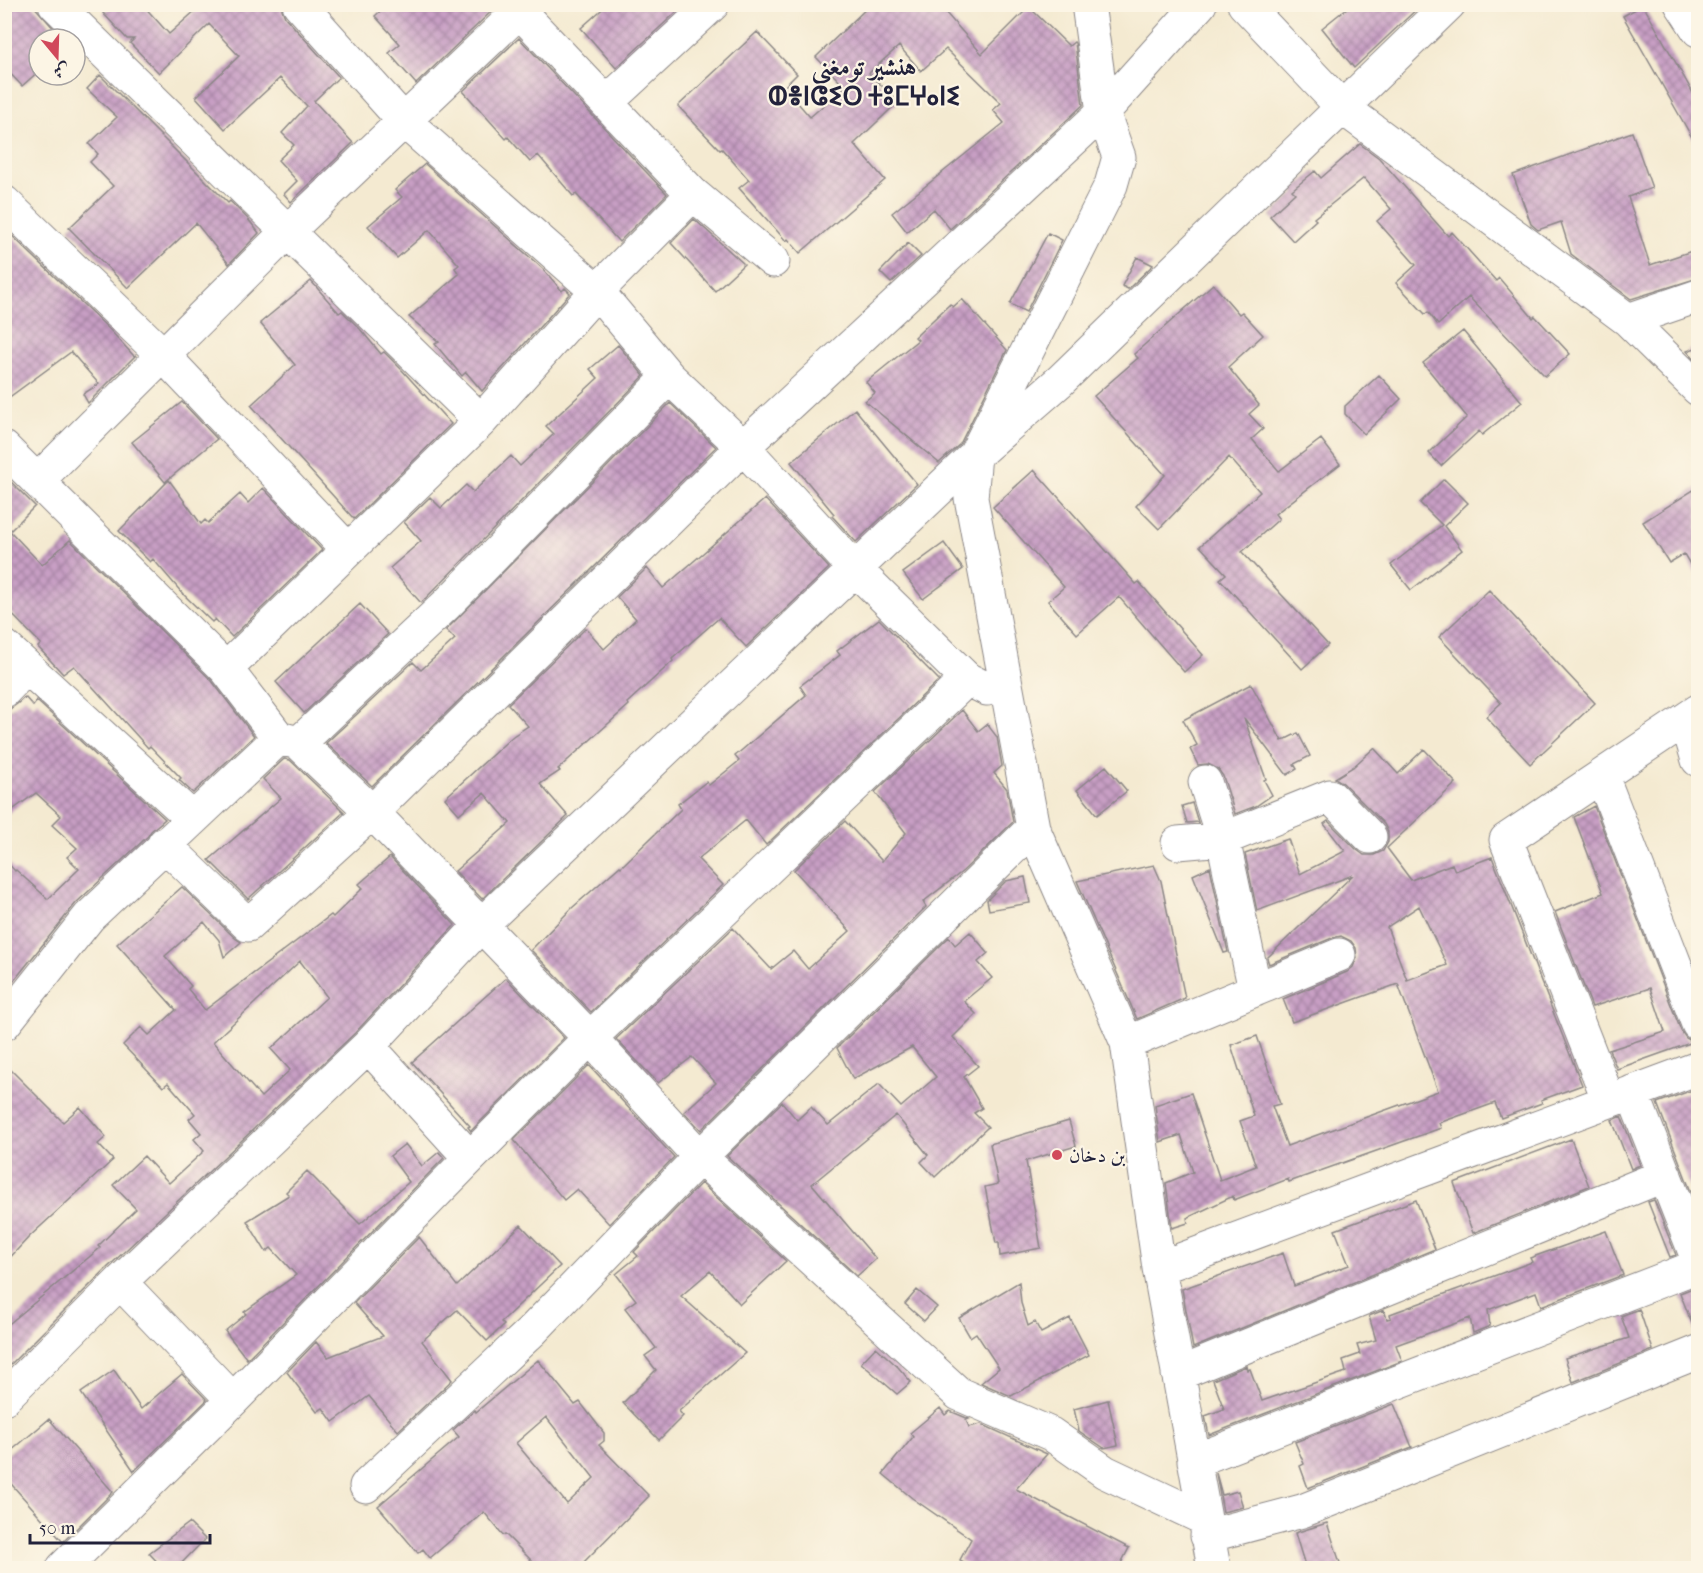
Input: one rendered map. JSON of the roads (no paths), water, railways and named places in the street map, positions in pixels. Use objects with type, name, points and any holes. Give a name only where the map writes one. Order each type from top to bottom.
[{"type":"street","points":[[55,4],[481,421]]},
{"type":"street","points":[[299,4],[403,120],[597,291],[669,377],[742,447],[856,570],[967,679],[1010,701]]},
{"type":"street","points":[[607,102],[713,4]]},
{"type":"street","points":[[1088,4],[1103,112],[1119,158],[1111,185],[975,455],[971,498],[1033,828],[1127,1043],[1159,1268],[1214,1569]]},
{"type":"street","points":[[164,844],[248,925],[372,812],[742,447],[1103,112],[1200,4]]},
{"type":"street","points":[[1244,4],[1343,108],[1628,320],[1698,389]]},
{"type":"street","points":[[4,1398],[120,1282],[368,1046],[480,926],[975,455],[1060,381],[1449,4]]},
{"type":"street","points":[[1681,4],[1698,30]]},
{"type":"street","points":[[37,481],[287,232],[524,8],[693,194],[773,261]]},
{"type":"street","points":[[226,669],[481,421],[597,291],[693,194]]},
{"type":"street","points":[[4,202],[163,355],[348,550]]},
{"type":"street","points":[[1628,320],[1698,296]]},
{"type":"street","points":[[4,1024],[89,917],[164,844],[192,818],[289,740],[446,606],[669,377]]},
{"type":"street","points":[[4,448],[226,669],[289,740],[372,812],[590,1038],[700,1157],[959,1394],[1052,1434],[1105,1472],[1206,1527],[1302,1511],[1698,1352]]},
{"type":"street","points":[[4,691],[16,656],[192,818]]},
{"type":"street","points":[[63,1569],[590,1038],[967,679]]},
{"type":"street","points":[[1698,760],[1692,715],[1506,840],[1620,1097],[1691,1218],[1698,1260]]},
{"type":"street","points":[[1602,776],[1698,1024]]},
{"type":"street","points":[[1205,782],[1223,839],[1256,990]]},
{"type":"street","points":[[1178,843],[1223,839],[1330,796],[1370,837]]},
{"type":"street","points":[[366,1486],[531,1332],[700,1157],[1033,828]]},
{"type":"street","points":[[1127,1043],[1339,955]]},
{"type":"street","points":[[368,1046],[470,1158]]},
{"type":"street","points":[[1159,1268],[1698,1068]]},
{"type":"street","points":[[1178,1374],[1665,1175]]},
{"type":"street","points":[[1194,1461],[1698,1266]]},
{"type":"street","points":[[120,1282],[233,1400]]},
{"type":"place","name":"بن دخان","points":[[1057,1155]]},
{"type":"district","name":"هنشير تومغني ⵀⴻⵏⵛⵉⵔ ⵜⵓⵎⵖⴰⵏⵉ","points":[[864,81]]}]
